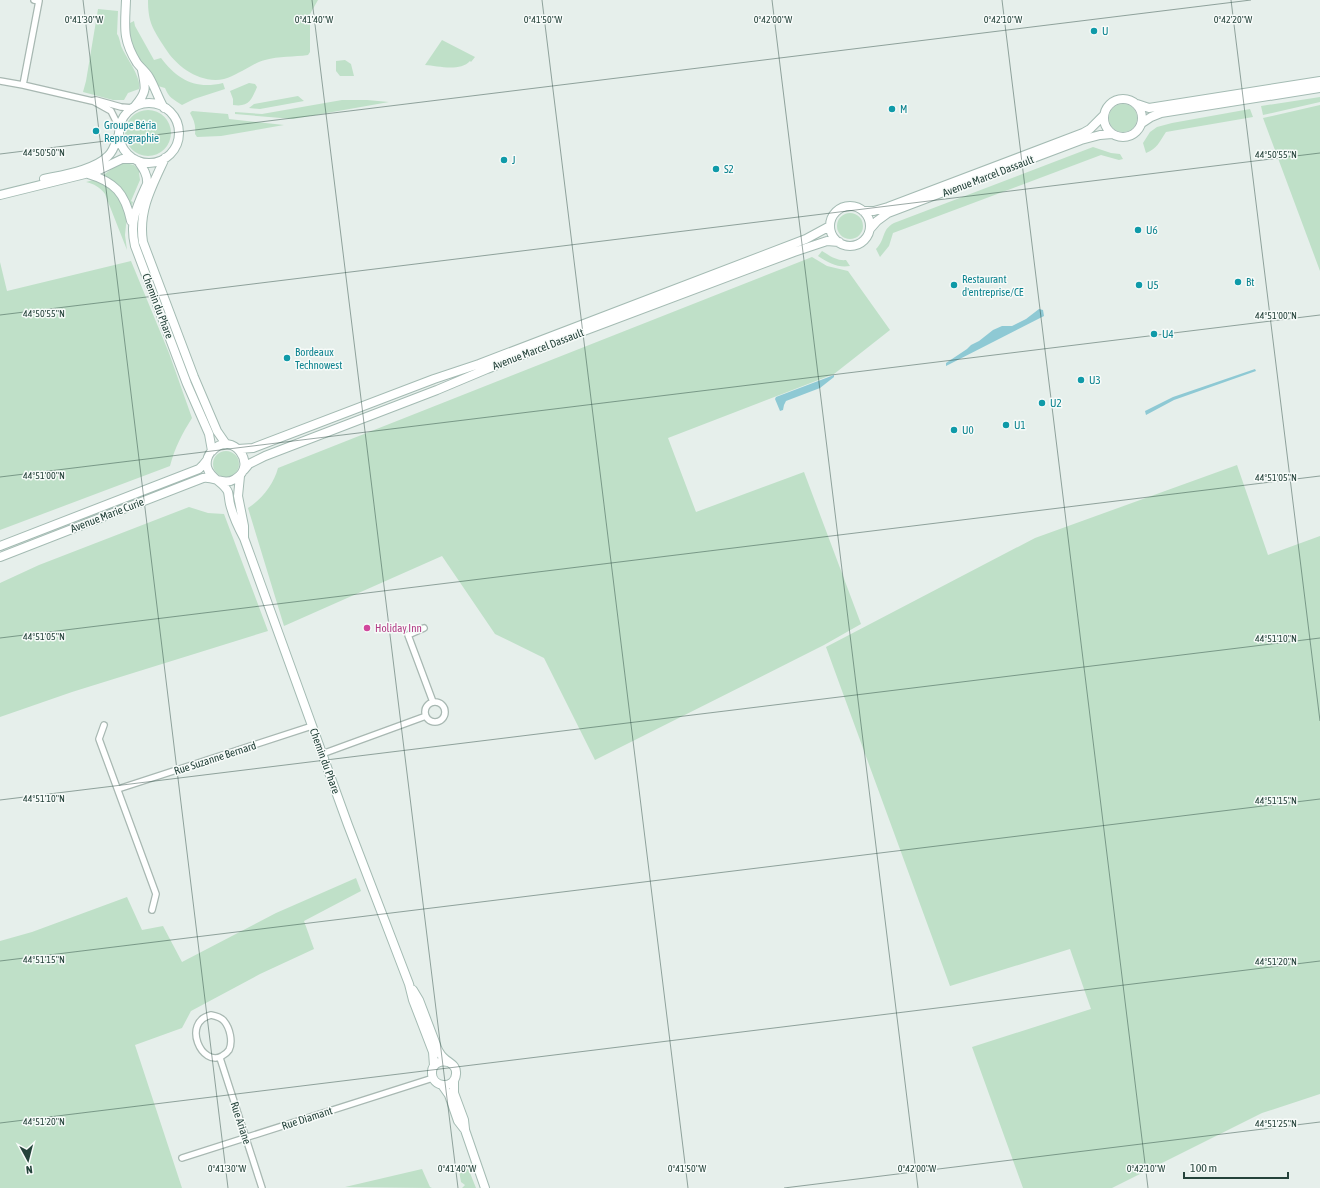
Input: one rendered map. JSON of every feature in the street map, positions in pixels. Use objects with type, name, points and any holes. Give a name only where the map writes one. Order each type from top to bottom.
[{"type":"main road","points":[[0,190],[86,168],[102,162],[109,155],[124,116],[143,96],[146,86],[142,70],[130,51],[126,39],[126,0]]},
{"type":"main road","points":[[142,70],[147,74],[152,82],[164,108]]},
{"type":"main road","points":[[1137,104],[1142,113],[1142,123],[1138,131],[1127,137],[1112,134],[1105,126],[1104,115],[1108,106],[1117,100],[1127,99],[1148,108],[1320,81]]},
{"type":"main road","points":[[1142,123],[1161,113],[1320,88]]},
{"type":"main road","points":[[0,195],[87,174],[105,168],[122,159],[152,163],[165,158],[172,152],[179,136],[176,120],[172,114],[157,104],[150,103],[134,107]]},
{"type":"main road","name":"Avenue Marcel Dassault","points":[[863,211],[874,212],[1083,133],[1090,129],[1104,115]]},
{"type":"main road","points":[[119,130],[121,144],[126,152],[136,160]]},
{"type":"main road","name":"Avenue Marcel Dassault","points":[[870,229],[877,221],[888,213],[1081,140],[1100,135],[1112,134]]},
{"type":"main road","name":"Chemin du Phare","points":[[165,158],[142,214],[142,242],[197,384],[217,431],[226,444]]},
{"type":"main road","name":"Chemin du Phare","points":[[136,160],[145,171],[147,179],[134,214],[132,225],[133,236],[137,251],[188,384],[209,434],[212,451]]},
{"type":"main road","points":[[87,174],[112,184],[120,192],[128,206],[132,225]]},
{"type":"main road","points":[[851,206],[863,211],[870,223],[870,229],[865,239],[860,243],[849,246],[839,242],[831,232],[830,226],[833,216],[841,208],[851,206]]},
{"type":"main road","name":"Avenue Marcel Dassault","points":[[238,449],[253,448],[434,379],[487,361],[806,239],[830,226]]},
{"type":"main road","name":"Avenue Marcel Dassault","points":[[242,473],[249,464],[265,456],[588,329],[794,252],[827,241],[839,242]]},
{"type":"main road","points":[[226,444],[238,449],[245,461],[242,473],[234,480],[228,482],[221,481],[212,476],[208,468],[207,460],[212,451],[220,445],[226,444]]},
{"type":"main road","name":"Avenue Marie Curie","points":[[0,546],[199,469],[207,460]]},
{"type":"main road","name":"Chemin du Phare","points":[[242,473],[238,491],[244,526],[244,538]]},
{"type":"main road","name":"Avenue Marie Curie","points":[[0,557],[203,478],[215,478]]},
{"type":"main road","name":"Chemin du Phare","points":[[215,478],[227,491],[238,528],[244,538],[348,825],[409,984],[413,1000],[433,1052],[434,1066]]},
{"type":"main road","name":"Chemin du Phare","points":[[409,984],[419,1000],[438,1050],[448,1062]]},
{"type":"main road","points":[[465,1130],[458,1121],[449,1095],[442,1085],[436,1082],[433,1078],[432,1074],[434,1066],[440,1062],[448,1062],[456,1069],[454,1093],[485,1188]]},
{"type":"main road","points":[[442,1085],[449,1084],[454,1080]]},
{"type":"street","points":[[23,85],[39,1],[34,0]]},
{"type":"street","points":[[0,81],[92,101],[111,111],[119,130]]},
{"type":"street","points":[[92,101],[96,100],[121,107],[134,107]]},
{"type":"street","points":[[424,628],[408,635],[433,702]]},
{"type":"street","points":[[433,702],[438,702],[443,706],[445,712],[445,715],[441,720],[434,722],[426,716],[427,707],[433,702]]},
{"type":"street","points":[[322,754],[426,716]]},
{"type":"street","points":[[104,725],[99,739],[156,894],[152,910]]},
{"type":"street","name":"Rue Suzanne Bernard","points":[[118,789],[312,726]]},
{"type":"street","points":[[206,1016],[216,1016],[221,1018],[228,1026],[232,1040],[231,1046],[228,1053],[220,1058],[207,1056],[198,1043],[196,1029],[198,1023],[206,1016]]},
{"type":"street","name":"Rue Ariane","points":[[220,1058],[262,1188]]},
{"type":"street","name":"Rue Diamant","points":[[182,1158],[433,1078]]},
{"type":"green space","points":[[148,0],[318,0],[310,14],[310,52],[308,55],[262,61],[224,79],[206,79],[190,72],[176,62],[170,55],[152,26],[149,15]]},
{"type":"green space","points":[[98,9],[118,11],[117,34],[122,48],[134,68],[138,80],[139,89],[128,93],[124,100],[113,100],[83,92]]},
{"type":"green space","points":[[134,21],[135,26],[154,60],[161,58],[180,77],[195,84],[213,85],[223,83],[225,89],[194,99],[182,105],[174,100],[165,88],[158,86],[133,49],[128,24]]},
{"type":"green space","points":[[442,40],[475,57],[471,62],[470,61],[461,66],[455,67],[425,65]]},
{"type":"green space","points":[[345,60],[351,64],[354,76],[340,76],[336,71],[336,61]]},
{"type":"green space","points":[[249,83],[255,84],[257,87],[249,102],[243,105],[233,105],[233,99],[230,91]]},
{"type":"green space","points":[[298,96],[304,101],[260,109],[249,108],[254,104]]},
{"type":"green space","points":[[1320,97],[1320,102],[1263,115],[1261,106]]},
{"type":"green space","points":[[342,100],[389,102],[293,119],[235,114],[235,112],[262,114]]},
{"type":"green space","points":[[1123,104],[1133,108],[1137,118],[1133,128],[1123,132],[1113,128],[1109,118],[1113,108]]},
{"type":"green space","points":[[1320,105],[1320,271],[1263,118]]},
{"type":"green space","points":[[1250,109],[1253,117],[1166,132],[1156,147],[1146,153],[1143,143],[1150,132],[1157,127]]},
{"type":"green space","points":[[143,110],[153,110],[161,114],[167,120],[171,128],[171,138],[167,146],[161,152],[153,156],[143,156],[135,152],[129,146],[125,138],[125,128],[129,120],[135,114]]},
{"type":"green space","points":[[192,111],[228,114],[229,119],[284,125],[221,136],[197,137],[195,134],[193,118],[190,113]]},
{"type":"green space","points":[[1093,147],[1111,153],[1120,154],[1123,159],[1119,160],[1101,155],[893,233],[889,246],[880,257],[876,249],[887,229],[894,223]]},
{"type":"green space","points":[[125,163],[134,165],[140,171],[140,180],[131,201],[133,202],[131,208],[123,194],[102,176],[116,166]]},
{"type":"green space","points":[[97,179],[113,187],[127,215],[125,235],[127,250],[105,194],[97,186],[86,182]]},
{"type":"green space","points":[[850,213],[859,217],[863,226],[859,235],[850,239],[841,235],[837,226],[841,217]]},
{"type":"green space","points":[[822,251],[837,259],[846,260],[850,266],[838,266],[826,261],[818,256]]},
{"type":"green space","points":[[812,257],[827,266],[848,271],[890,330],[834,374],[668,438],[696,512],[804,472],[861,624],[824,645],[595,760],[544,658],[495,634],[442,556],[284,626],[248,508],[258,501],[266,491],[278,468]]},
{"type":"green space","points":[[131,261],[169,353],[192,418],[179,441],[170,466],[0,530],[0,262],[7,291]]},
{"type":"green space","points":[[226,451],[235,455],[239,464],[235,473],[226,477],[217,473],[213,464],[217,455]]},
{"type":"green space","points":[[1237,465],[1268,555],[1320,536],[1320,1094],[1262,1113],[1112,1188],[1023,1188],[972,1047],[1091,1009],[1070,949],[950,986],[826,647],[1035,538]]},
{"type":"green space","points":[[189,507],[208,513],[224,514],[268,631],[72,692],[0,717],[0,583],[39,565]]},
{"type":"green space","points":[[356,878],[361,891],[304,921],[314,949],[260,974],[191,1011],[182,1028],[135,1045],[182,1188],[0,1188],[0,941],[32,932],[127,897],[142,930],[163,926],[182,962],[276,913]]},
{"type":"green space","points":[[468,1168],[476,1188],[462,1188],[465,1185],[461,1182],[459,1171]]},
{"type":"green space","points":[[422,1169],[430,1187],[432,1188],[345,1187]]},
{"type":"water","points":[[1039,309],[1043,310],[1044,316],[946,366],[946,363],[993,330],[1002,326],[1012,326],[1026,319]]},
{"type":"water","points":[[1255,369],[1256,371],[1174,400],[1146,415],[1145,411],[1173,397]]},
{"type":"water","points":[[834,375],[834,377],[820,388],[786,401],[783,410],[780,411],[775,399],[776,397]]},
{"type":"place","name":"U","points":[[1094,31]]},
{"type":"place","name":"M","points":[[892,109]]},
{"type":"place","name":"Groupe Béria Reprographie","points":[[96,131]]},
{"type":"place","name":"J","points":[[504,160]]},
{"type":"place","name":"S2","points":[[716,169]]},
{"type":"place","name":"U6","points":[[1138,230]]},
{"type":"place","name":"Bt","points":[[1238,282]]},
{"type":"place","name":"Restaurant d'entreprise/CE","points":[[954,285]]},
{"type":"place","name":"U5","points":[[1139,285]]},
{"type":"place","name":"U4","points":[[1154,334]]},
{"type":"place","name":"Bordeaux Technowest","points":[[287,358]]},
{"type":"place","name":"U3","points":[[1081,380]]},
{"type":"place","name":"U2","points":[[1042,403]]},
{"type":"place","name":"U1","points":[[1006,425]]},
{"type":"place","name":"U0","points":[[954,430]]},
{"type":"place","name":"Holiday Inn","points":[[367,628]]}]
